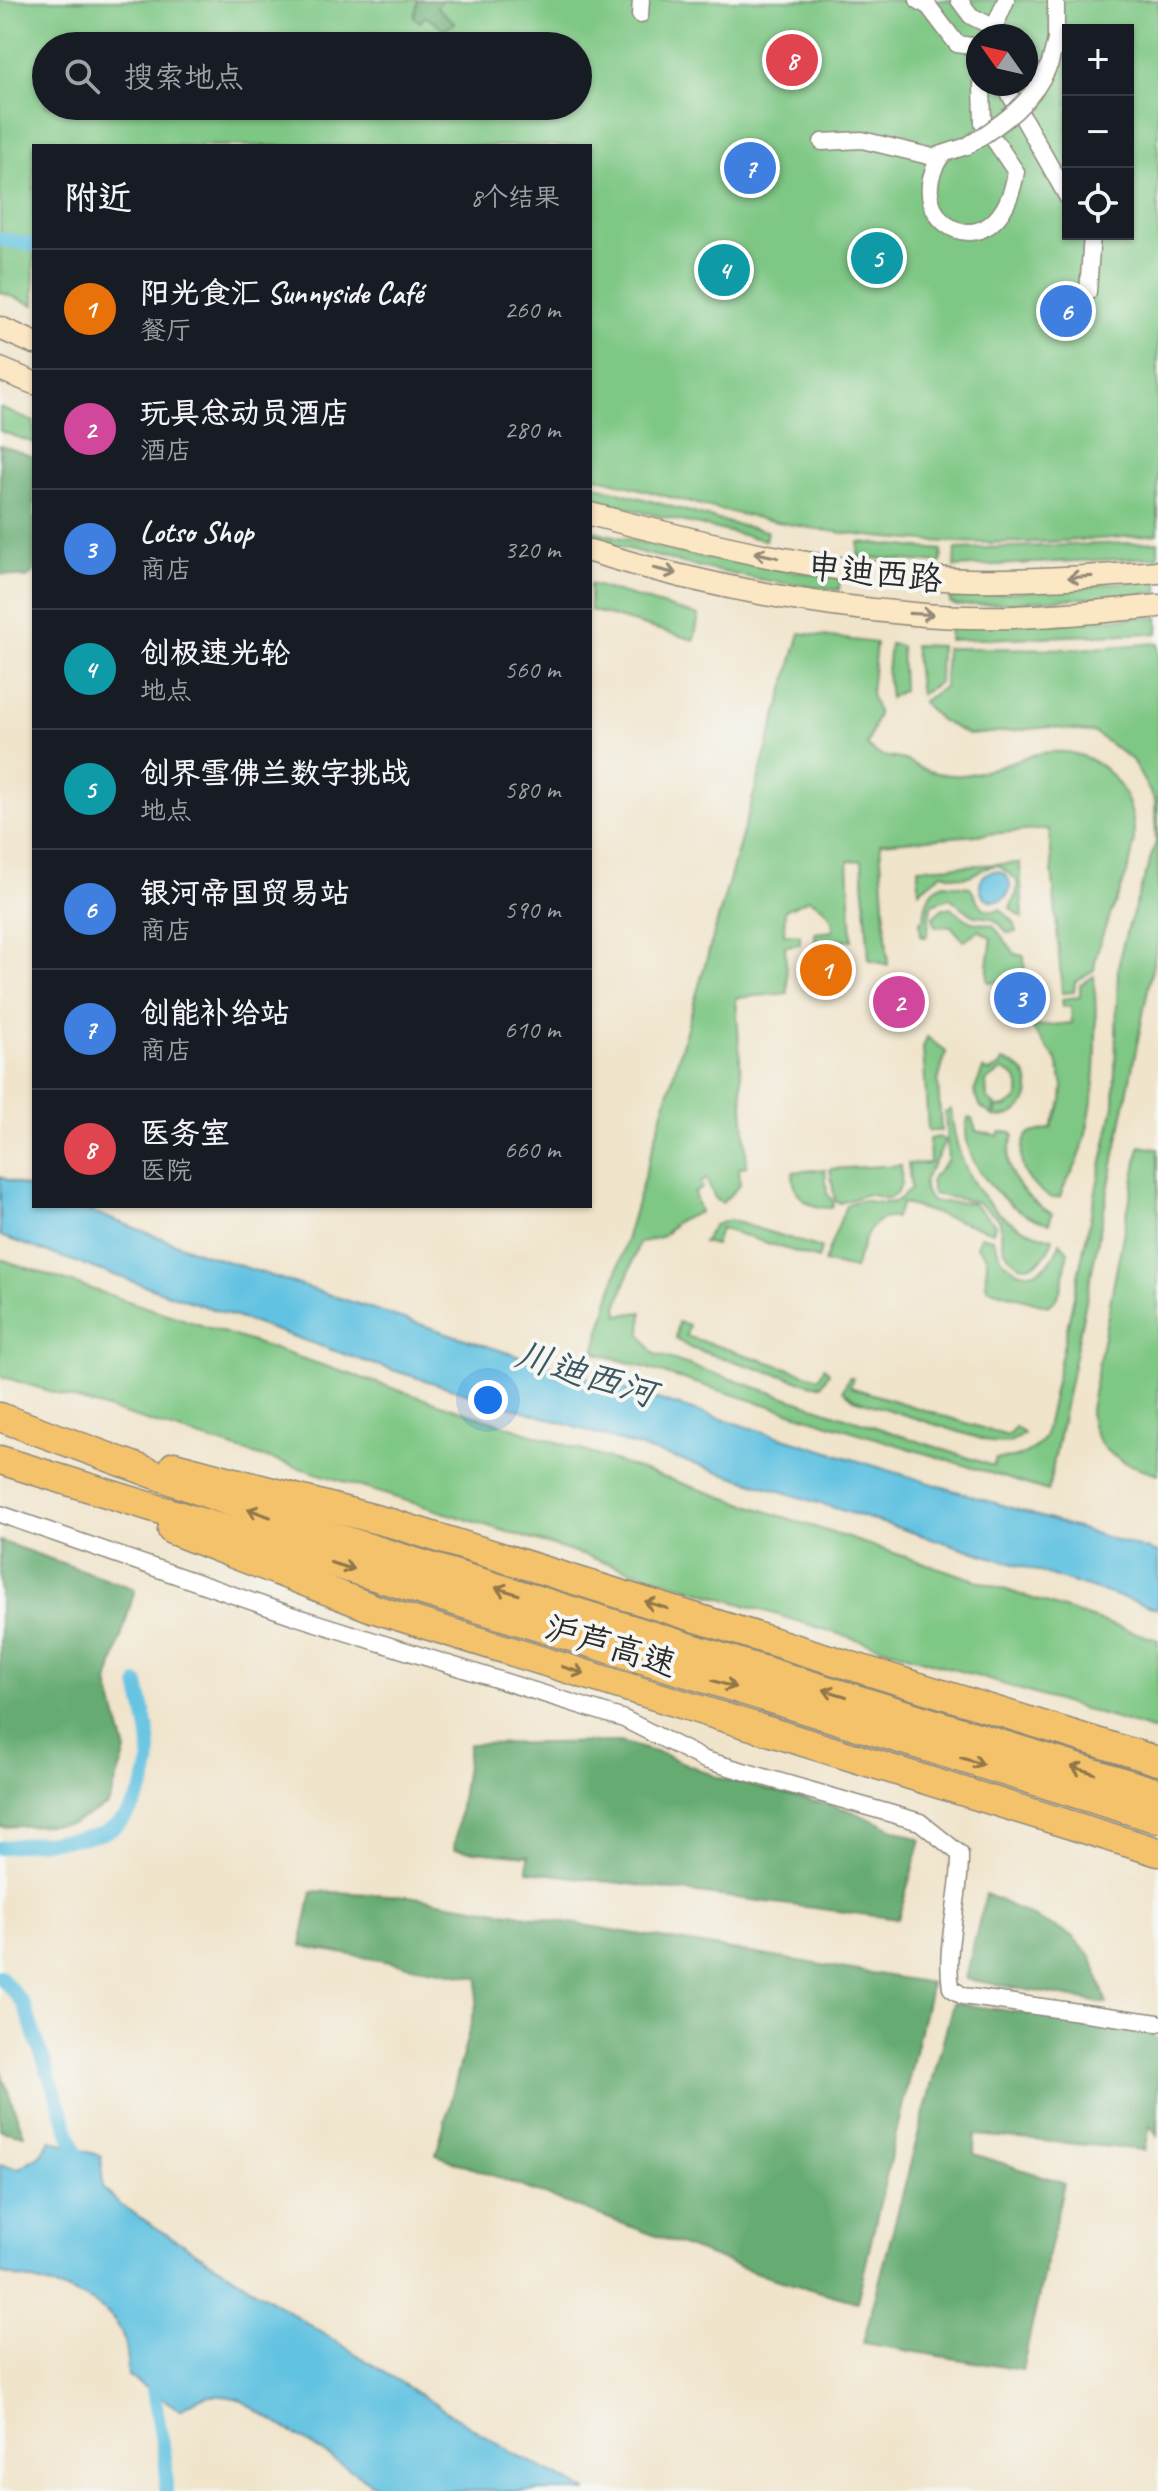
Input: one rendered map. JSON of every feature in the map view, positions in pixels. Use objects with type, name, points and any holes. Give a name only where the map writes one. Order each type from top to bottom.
[{"type":"highway","name":"沪芦高速","points":[[0,1417],[276,1519],[1158,1793]]},
{"type":"highway","name":"沪芦高速","points":[[62,1439],[321,1503],[1158,1758]]},
{"type":"highway","name":"沪芦高速","points":[[0,1460],[1158,1819]]},
{"type":"highway","name":"沪芦高速","points":[[54,1479],[240,1559],[332,1594],[1158,1852]]},
{"type":"highway","points":[[833,1751],[1101,1842],[1158,1872]]},
{"type":"street","points":[[918,0],[929,7],[957,44],[966,45]]},
{"type":"street","points":[[959,0],[971,16],[982,24]]},
{"type":"street","points":[[996,24],[1006,0]]},
{"type":"street","points":[[822,142],[862,140],[933,157],[967,146],[1024,105],[1040,87],[1056,40],[1056,0]]},
{"type":"street","points":[[942,155],[934,166],[930,186],[938,217],[951,228],[969,234],[987,229],[1000,219],[1012,194],[1016,172],[983,123],[982,96]]},
{"type":"street","points":[[1011,96],[1062,187]]},
{"type":"street","points":[[1088,292],[1092,240]]},
{"type":"street","points":[[0,328],[32,342]]},
{"type":"street","points":[[0,369],[32,382]]},
{"type":"street","name":"申迪西路","points":[[592,514],[793,561],[932,578],[1037,580],[1158,572]]},
{"type":"street","name":"申迪西路","points":[[592,551],[739,588],[913,614],[976,616],[1158,606]]},
{"type":"street","points":[[0,1514],[294,1616],[624,1719],[705,1760],[920,1822],[960,1854],[961,1889],[947,1962],[951,1988],[963,1996],[1158,2023]]},
{"type":"green space","points":[[0,0],[1158,0],[1158,534],[1018,543],[877,537],[804,527],[732,512],[592,476],[592,144],[32,144],[32,304],[0,292]]},
{"type":"green space","points":[[418,0],[442,0],[437,7],[455,23],[445,29],[425,16],[420,22],[414,17]]},
{"type":"green space","points":[[0,408],[32,421],[32,442],[0,431]]},
{"type":"green space","points":[[0,445],[32,456],[32,574],[27,578],[0,574]]},
{"type":"green space","points":[[592,485],[767,531],[765,540],[646,513],[592,497]]},
{"type":"green space","points":[[592,530],[695,556],[840,578],[839,590],[776,582],[682,563],[592,539]]},
{"type":"green space","points":[[859,542],[942,550],[941,563],[858,557]]},
{"type":"green space","points":[[1158,542],[1158,557],[954,567],[956,549]]},
{"type":"green space","points":[[1158,579],[1158,593],[957,606],[950,603],[950,598]]},
{"type":"green space","points":[[592,585],[699,616],[694,640],[592,611]]},
{"type":"green space","points":[[1158,617],[1158,633],[949,640],[950,625]]},
{"type":"green space","points":[[800,633],[876,643],[871,694],[878,714],[867,745],[879,754],[952,775],[973,774],[1051,752],[1085,757],[1099,765],[1121,788],[1133,819],[1134,836],[1128,870],[1102,936],[1094,970],[1075,982],[1074,992],[1062,993],[1049,829],[880,843],[888,965],[869,960],[862,860],[848,861],[852,940],[815,943],[815,933],[833,931],[833,924],[827,911],[809,899],[785,910],[784,934],[800,935],[800,944],[785,946],[788,993],[736,998],[747,1166],[739,1168],[740,1185],[722,1203],[716,1200],[706,1179],[700,1183],[702,1188],[694,1193],[700,1212],[676,1222],[663,1236],[639,1243],[618,1304],[619,1315],[642,1312],[641,1334],[653,1353],[993,1466],[996,1459],[1028,1453],[1044,1438],[1114,1105],[1118,968],[1123,943],[1156,842],[1155,801],[1132,760],[1095,733],[1050,727],[969,735],[940,720],[922,702],[944,687],[946,648],[1080,649],[1158,643],[1158,939],[1048,1491],[594,1352]]},
{"type":"green space","points":[[890,644],[901,646],[903,690],[890,698],[887,672]]},
{"type":"green space","points":[[914,645],[940,646],[939,682],[920,695]]},
{"type":"green space","points":[[1020,863],[1023,918],[1010,908],[1017,893],[1017,880],[998,865],[962,877],[942,873],[919,891],[918,868]]},
{"type":"green space","points":[[944,884],[970,887],[984,908],[1000,909],[1014,922],[1016,932],[1008,933],[990,918],[974,916],[950,898],[932,904],[926,937],[921,937],[920,921],[924,920],[928,898]]},
{"type":"green space","points":[[943,908],[950,908],[971,922],[993,925],[1015,954],[1024,956],[1025,979],[988,982],[991,938],[979,930],[964,941],[951,926],[935,927],[933,917]]},
{"type":"green space","points":[[1094,976],[1096,1044],[1090,1114],[1077,1163],[1060,1197],[1051,1198],[1028,1179],[1022,1154],[1028,1134],[1051,1128],[1062,1101],[1063,1085],[1057,1061],[1031,1027],[1072,1023],[1071,1006],[1063,1007],[1062,999],[1080,997],[1080,985]]},
{"type":"green space","points":[[927,1037],[946,1052],[938,1082],[941,1131],[928,1131],[923,1048]]},
{"type":"green space","points":[[1002,1061],[1015,1065],[1024,1073],[1029,1092],[1019,1110],[995,1117],[997,1107],[1005,1107],[1018,1099],[1019,1085],[1015,1077],[1002,1071],[986,1081],[987,1098],[995,1105],[992,1115],[981,1107],[974,1092],[983,1069],[989,1072],[1001,1066]]},
{"type":"green space","points":[[951,1109],[960,1153],[980,1192],[993,1208],[1010,1221],[1030,1232],[1053,1238],[1045,1255],[1033,1265],[1019,1264],[1012,1259],[1003,1246],[999,1219],[977,1202],[932,1194],[931,1180],[948,1160],[945,1113]]},
{"type":"green space","points":[[968,1118],[972,1119],[976,1131],[998,1136],[1000,1132],[1011,1132],[1014,1136],[1009,1161],[1011,1172],[1023,1191],[1052,1214],[1049,1223],[1018,1210],[989,1184],[970,1151],[966,1134]]},
{"type":"green space","points":[[939,1137],[944,1140],[942,1149],[925,1180],[926,1195],[933,1202],[972,1203],[995,1224],[993,1232],[902,1203],[895,1218],[885,1218],[871,1227],[854,1269],[824,1262],[846,1206],[859,1201],[888,1203],[899,1200],[911,1189],[908,1164],[930,1163],[929,1139]]},
{"type":"green space","points":[[1140,1146],[1158,1149],[1158,1474],[1121,1460],[1102,1446],[1092,1424],[1090,1409]]},
{"type":"green space","points":[[901,1165],[900,1185],[888,1199],[867,1194],[840,1203],[835,1201],[830,1169]]},
{"type":"green space","points":[[825,1169],[827,1193],[834,1204],[832,1208],[816,1206],[804,1200],[794,1181],[793,1172]]},
{"type":"green space","points":[[730,1220],[821,1248],[818,1259],[720,1228],[715,1245],[703,1242],[714,1225]]},
{"type":"green space","points":[[980,1236],[992,1239],[1002,1259],[1013,1268],[1030,1273],[1038,1271],[1051,1260],[1060,1242],[1068,1251],[1063,1282],[1054,1302],[1048,1306],[987,1288],[986,1256],[977,1247]]},
{"type":"green space","points":[[0,1259],[1158,1640],[1158,1732],[0,1376]]},
{"type":"green space","points":[[678,1322],[689,1325],[686,1336],[819,1378],[824,1367],[829,1372],[822,1385],[813,1385],[690,1348],[676,1339]]},
{"type":"green space","points":[[849,1377],[853,1377],[850,1387],[1008,1436],[1015,1427],[1024,1434],[1008,1443],[991,1442],[854,1399],[843,1390]]},
{"type":"green space","points":[[0,1541],[135,1589],[108,1683],[126,1752],[108,1805],[72,1824],[0,1827]]},
{"type":"green space","points":[[620,1742],[665,1755],[719,1778],[846,1809],[921,1840],[898,1919],[528,1871],[528,1856],[454,1849],[469,1744]]},
{"type":"green space","points":[[312,1891],[408,1896],[931,1983],[857,2302],[771,2278],[436,2155],[476,2005],[479,1978],[301,1946]]},
{"type":"green space","points":[[986,1894],[1072,1936],[1092,1958],[1107,2004],[965,1979]]},
{"type":"green space","points":[[953,2003],[1141,2030],[1158,2040],[1158,2136],[1150,2126],[1145,2150],[975,2135],[974,2154],[1064,2183],[1022,2370],[863,2343]]},
{"type":"green space","points":[[0,2069],[24,2135],[0,2130]]},
{"type":"water","points":[[995,871],[1006,875],[1010,886],[1006,897],[995,901],[984,897],[980,886],[984,875]]},
{"type":"water","points":[[0,1177],[32,1189],[32,1208],[82,1208],[198,1252],[530,1360],[1158,1553],[1158,1609],[370,1363],[0,1236]]},
{"type":"water","points":[[51,2140],[101,2156],[103,2188],[119,2204],[509,2451],[588,2491],[384,2491],[239,2399],[208,2396],[180,2410],[128,2376],[126,2348],[121,2332],[100,2307],[68,2291],[0,2273],[0,2165],[19,2168],[40,2155]]},
{"type":"waterway","points":[[0,239],[32,245]]},
{"type":"waterway","points":[[0,1848],[92,1836],[117,1825],[127,1815],[141,1791],[149,1764],[149,1735],[138,1684]]},
{"type":"waterway","points":[[0,1976],[24,2005],[81,2165]]},
{"type":"waterway","points":[[151,2378],[166,2464],[166,2491]]},
{"type":"place","name":"医务室","points":[[792,60]]},
{"type":"place","name":"创能补给站","points":[[750,168]]},
{"type":"place","name":"创界雪佛兰数字挑战","points":[[877,258]]},
{"type":"place","name":"创极速光轮","points":[[724,270]]},
{"type":"place","name":"银河帝国贸易站","points":[[1066,311]]},
{"type":"place","name":"阳光食汇 Sunnyside Café","points":[[826,970]]},
{"type":"place","name":"Lotso Shop","points":[[1020,998]]},
{"type":"place","name":"玩具总动员酒店","points":[[899,1002]]},
{"type":"water label","name":"川迪西河","points":[[586,1373]]}]
